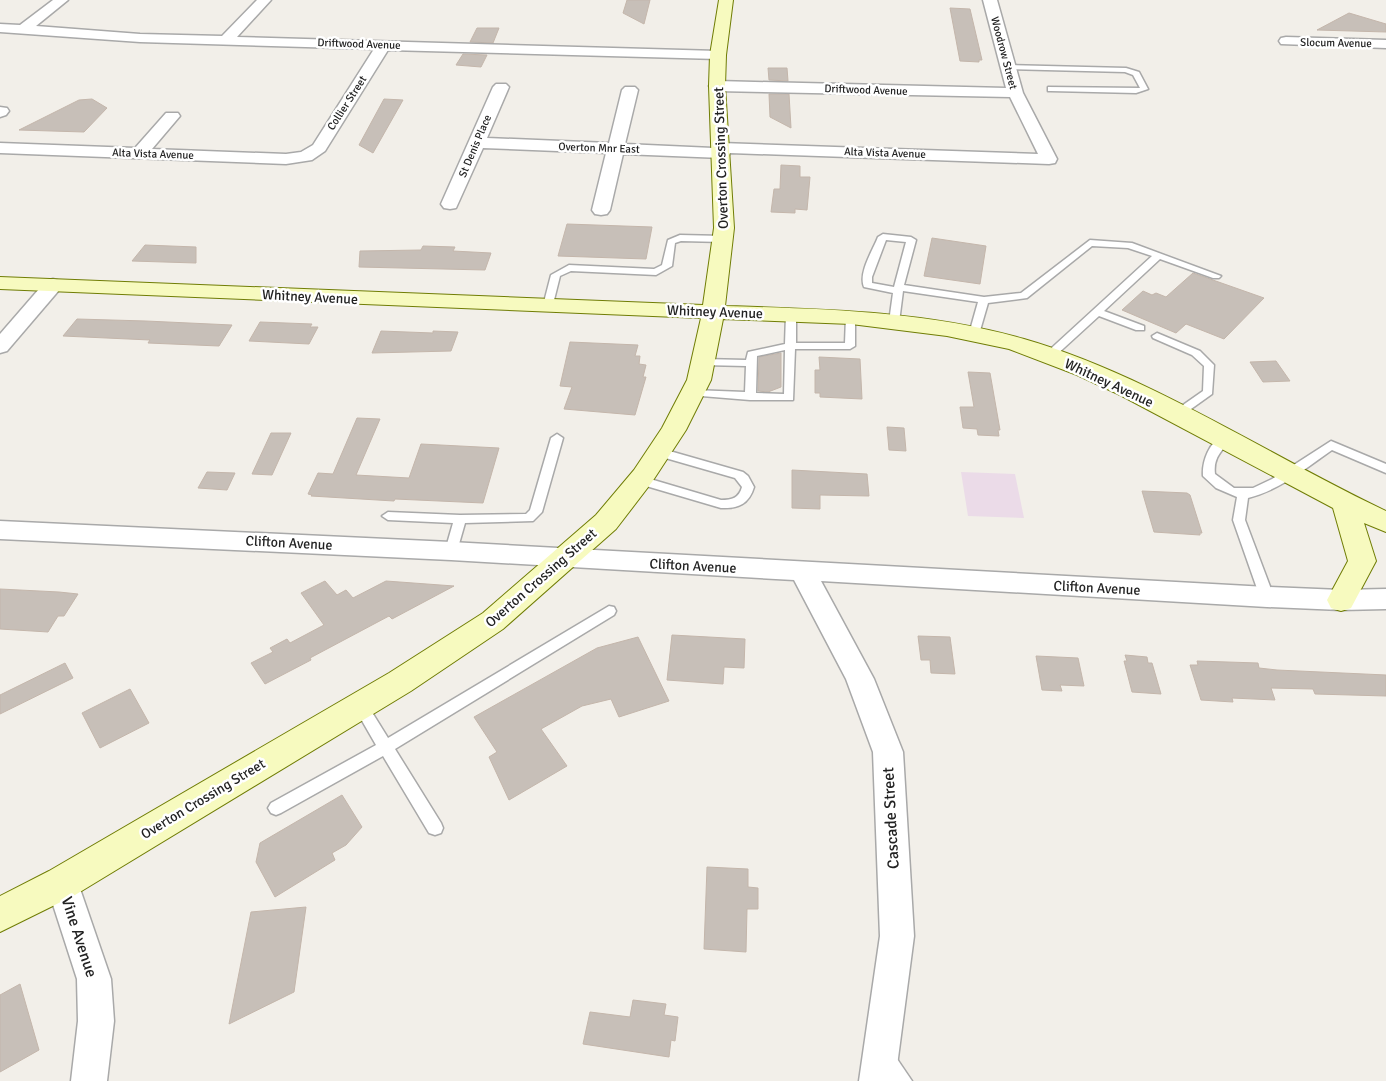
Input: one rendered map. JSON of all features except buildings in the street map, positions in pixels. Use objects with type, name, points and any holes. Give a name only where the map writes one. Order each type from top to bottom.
[{"type":"main road","name":"Overton Crossing Street","points":[[0,915],[62,883],[400,682],[493,621],[606,522],[640,480],[674,430],[699,380],[713,312],[723,239],[722,150],[717,86],[718,55],[726,0]]},
{"type":"main road","name":"Whitney Avenue","points":[[0,283],[851,317],[974,334],[1049,356],[1104,377],[1344,504],[1386,522]]},
{"type":"main road","points":[[1341,600],[1362,561],[1344,504]]},
{"type":"street","points":[[23,30],[61,0]]},
{"type":"street","points":[[224,41],[264,0]]},
{"type":"street","name":"Woodrow Street","points":[[990,0],[1015,94],[1049,159]]},
{"type":"street","name":"Driftwood Avenue","points":[[0,28],[140,38],[718,55]]},
{"type":"street","name":"Slocum Avenue","points":[[1286,41],[1386,44]]},
{"type":"street","name":"Collier Street","points":[[306,156],[319,148],[384,45]]},
{"type":"street","name":"Driftwood Avenue","points":[[717,86],[1015,94]]},
{"type":"street","name":"St Denis Place","points":[[450,204],[501,87]]},
{"type":"street","points":[[601,210],[630,90]]},
{"type":"street","points":[[140,153],[172,116]]},
{"type":"street","name":"Overton Mnr East","points":[[477,143],[616,149],[722,150]]},
{"type":"street","name":"Alta Vista Avenue","points":[[0,148],[286,159],[306,156]]},
{"type":"street","name":"Alta Vista Avenue","points":[[722,150],[1049,159]]},
{"type":"street","points":[[0,347],[53,285]]},
{"type":"street","name":"Clifton Avenue","points":[[0,530],[450,551],[1267,597],[1341,600],[1386,599]]},
{"type":"street","name":"Cascade Street","points":[[803,572],[860,679],[888,752],[897,936],[876,1081]]},
{"type":"street","name":"Vine Avenue","points":[[62,883],[94,979],[96,1020],[89,1081]]},
{"type":"lane","points":[[1008,66],[1126,70],[1136,74],[1144,88],[1136,91],[1051,89]]},
{"type":"lane","points":[[894,322],[898,289],[911,240],[883,237],[867,277],[868,285],[898,289],[984,300],[1024,296],[1090,243],[1129,245],[1216,276]]},
{"type":"lane","points":[[548,306],[556,275],[568,268],[656,272],[667,266],[671,242],[680,238],[723,239]]},
{"type":"lane","points":[[1049,356],[1158,256]]},
{"type":"lane","points":[[974,334],[984,300]]},
{"type":"lane","points":[[1098,312],[1140,328]]},
{"type":"lane","points":[[693,393],[789,398],[785,375],[785,361],[790,346],[791,315]]},
{"type":"lane","points":[[750,397],[754,383],[752,354],[790,346],[850,346],[851,317]]},
{"type":"lane","points":[[1157,336],[1196,353],[1209,365],[1208,392],[1177,415]]},
{"type":"lane","points":[[703,362],[754,367]]},
{"type":"lane","points":[[388,516],[460,519],[529,518],[536,512],[557,438]]},
{"type":"lane","points":[[1224,440],[1209,458],[1207,465],[1209,476],[1227,489],[1244,494],[1259,493],[1331,445],[1386,469]]},
{"type":"lane","points":[[640,480],[720,504],[730,505],[744,498],[748,487],[744,479],[739,475],[659,452]]},
{"type":"lane","points":[[1244,494],[1239,520],[1267,597]]},
{"type":"lane","points":[[450,551],[460,519]]},
{"type":"lane","points":[[276,808],[386,747],[609,611]]},
{"type":"lane","points":[[360,705],[435,828]]},
{"type":"lane","points":[[881,1050],[903,1081]]},
{"type":"shaded area","points":[[961,472],[1015,474],[1024,518],[968,516]]}]
